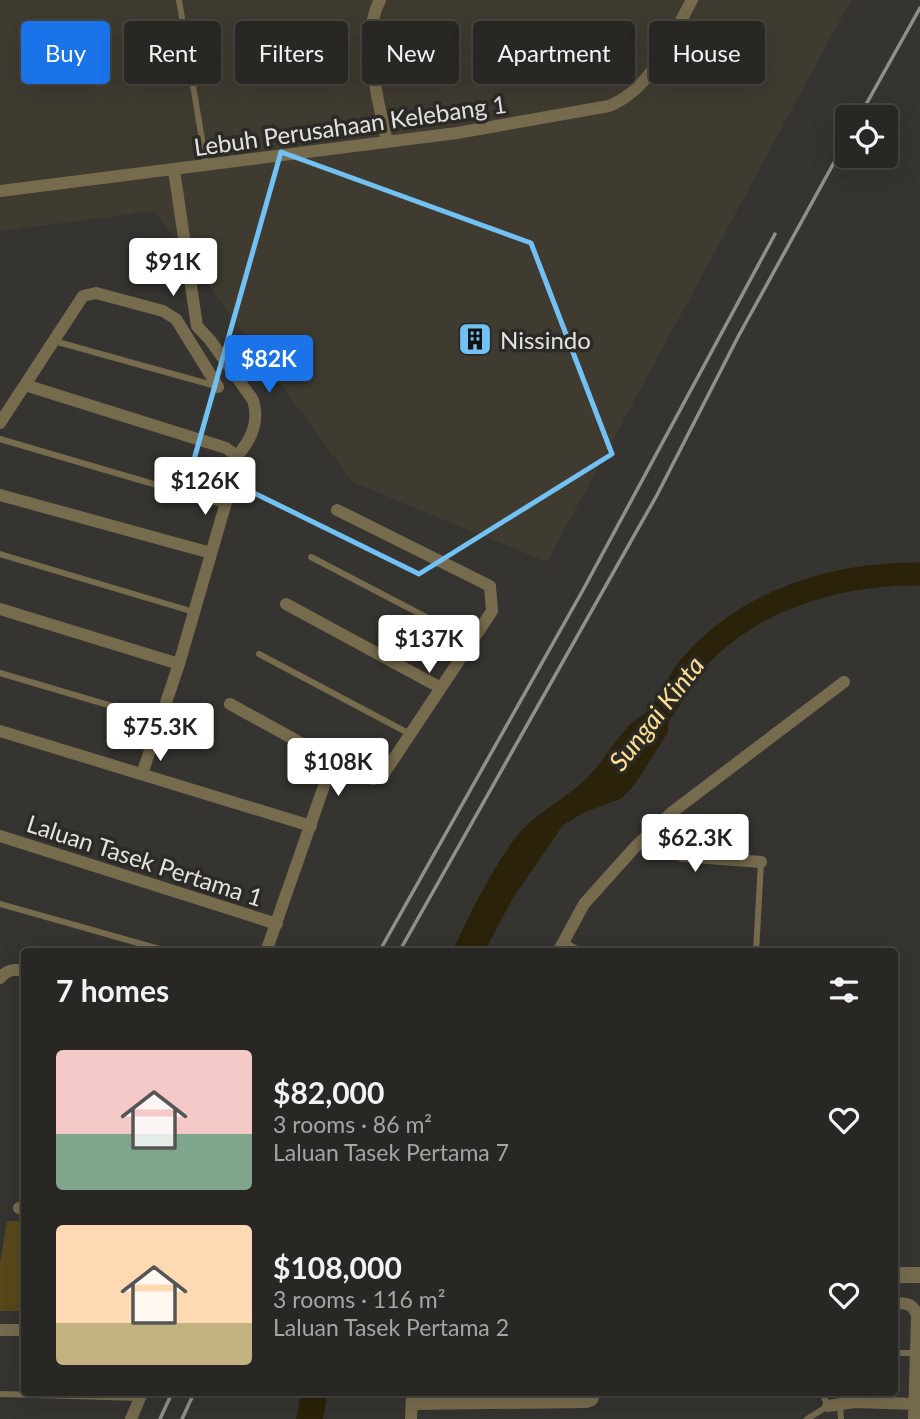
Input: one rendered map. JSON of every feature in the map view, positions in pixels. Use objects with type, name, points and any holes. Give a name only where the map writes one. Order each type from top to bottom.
[{"type":"street","points":[[380,0],[372,18],[369,40],[387,142]]},
{"type":"street","name":"Lebuh Perusahaan Kelebang 1","points":[[0,191],[387,142],[574,114],[621,101],[639,88],[651,73],[692,0]]},
{"type":"street","points":[[142,775],[179,664],[237,456],[253,433],[256,418],[253,400],[210,340],[197,327],[174,170]]},
{"type":"street","points":[[0,423],[83,296],[96,293],[163,311],[176,319],[218,387]]},
{"type":"street","points":[[25,385],[226,448],[237,456]]},
{"type":"street","points":[[0,495],[211,553]]},
{"type":"street","points":[[230,704],[359,775],[373,779],[385,772],[492,611],[490,586],[337,510]]},
{"type":"street","points":[[286,604],[441,688]]},
{"type":"street","points":[[0,609],[179,664]]},
{"type":"street","points":[[560,948],[584,904],[671,813],[844,682]]},
{"type":"street","points":[[0,731],[311,826]]},
{"type":"street","points":[[268,948],[333,760]]},
{"type":"street","points":[[653,830],[682,856],[761,862]]},
{"type":"street","name":"Laluan Tasek Pertama 1","points":[[0,836],[277,924]]},
{"type":"street","points":[[0,978],[5,972],[21,970]]},
{"type":"street","points":[[898,1275],[920,1275]]},
{"type":"street","points":[[898,1303],[909,1304],[917,1316],[914,1419]]},
{"type":"street","points":[[0,1330],[21,1330]]},
{"type":"street","points":[[131,1419],[141,1396]]},
{"type":"street","points":[[411,1419],[412,1398],[586,1402],[592,1400],[594,1396]]},
{"type":"street","points":[[834,1405],[915,1404]]},
{"type":"lane","points":[[179,0],[206,166]]},
{"type":"lane","points":[[54,341],[218,387]]},
{"type":"lane","points":[[0,439],[225,505]]},
{"type":"lane","points":[[0,554],[194,612]]},
{"type":"lane","points":[[311,557],[472,641]]},
{"type":"lane","points":[[258,654],[410,734]]},
{"type":"lane","points":[[0,673],[160,720]]},
{"type":"lane","points":[[756,948],[761,862]]},
{"type":"lane","points":[[0,904],[156,948]]},
{"type":"lane","points":[[898,1353],[916,1353]]},
{"type":"lane","points":[[0,1394],[21,1394]]},
{"type":"lane","points":[[825,1396],[834,1405],[841,1419]]},
{"type":"lane","points":[[807,1419],[834,1405]]},
{"type":"highlighted area","points":[[281,152],[531,243],[612,454],[419,574],[193,463]]},
{"type":"shaded area","points":[[0,0],[851,0],[547,562],[352,482],[155,211],[0,231]]},
{"type":"shaded area","points":[[7,1221],[21,1221],[21,1311],[0,1311],[0,1264]]},
{"type":"water","name":"Sungai Kinta","points":[[667,704],[668,732],[635,784],[622,798],[583,813],[563,825],[513,898],[486,948],[454,948],[493,872],[512,842],[537,816],[586,779],[630,724]]},
{"type":"water","points":[[300,1396],[327,1396],[323,1419],[296,1419]]},
{"type":"waterway","name":"Sungai Kinta","points":[[649,727],[688,669],[711,645],[736,625],[763,609],[793,596],[855,579],[920,574]]},
{"type":"railway","points":[[866,105],[920,8]]},
{"type":"railway","points":[[401,948],[657,495],[739,335],[835,161]]},
{"type":"railway","points":[[381,948],[583,590],[775,234]]},
{"type":"railway","points":[[160,1419],[171,1396]]},
{"type":"railway","points":[[182,1419],[193,1396]]},
{"type":"place","name":"Nissindo","points":[[475,339]]}]
